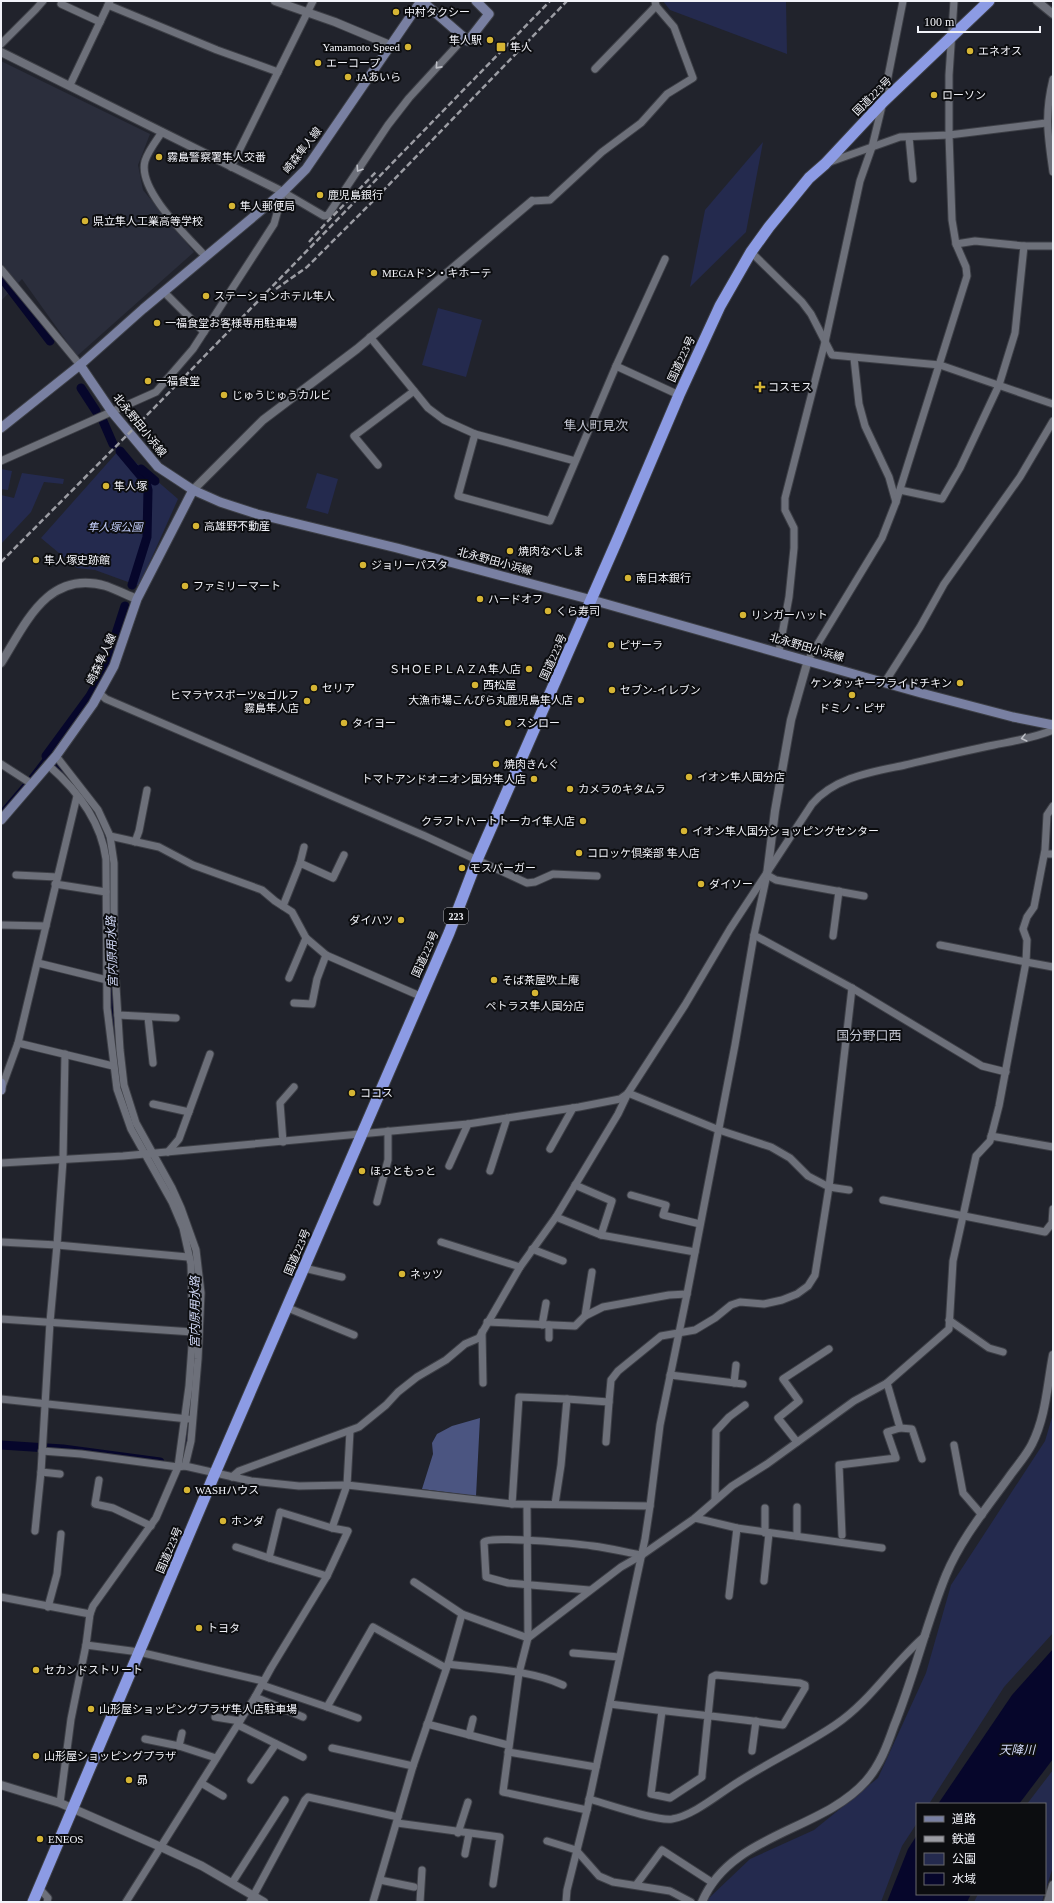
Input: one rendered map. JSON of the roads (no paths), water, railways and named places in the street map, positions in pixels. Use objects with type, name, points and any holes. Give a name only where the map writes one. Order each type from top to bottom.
[{"type":"highway","name":"国道223号","points":[[33,1902],[215,1473],[288,1308],[420,996],[449,933],[477,860],[592,600],[679,395],[720,306],[751,252],[769,227],[809,178],[825,164],[883,102],[951,39],[989,1]]},
{"type":"main road","points":[[422,1],[468,41],[489,14],[480,2]]},
{"type":"main road","name":"崎森隼人線","points":[[80,365],[164,292],[284,192],[306,169],[390,45],[422,1]]},
{"type":"main road","points":[[1,427],[80,365]]},
{"type":"main road","name":"北永野田小浜線","points":[[80,365],[112,412],[158,467],[193,490],[220,502],[257,514],[592,600],[1013,717],[1053,725]]},
{"type":"main road","name":"崎森隼人線","points":[[1,820],[56,756],[93,704],[114,666],[137,599],[193,490]]},
{"type":"street","points":[[1,44],[43,1]]},
{"type":"street","points":[[275,1],[390,45]]},
{"type":"street","points":[[230,167],[313,1]]},
{"type":"street","points":[[779,651],[789,597],[794,548],[794,528],[785,510],[785,498],[825,342],[861,180],[872,147],[883,102],[903,1]]},
{"type":"street","points":[[566,1902],[567,1890],[587,1810],[642,1555],[650,1506],[660,1425],[719,1130],[754,935],[767,875],[775,811],[791,720],[808,660],[882,538],[900,490],[967,276],[966,267],[956,244],[952,220],[949,135],[951,39],[954,1]]},
{"type":"street","points":[[1037,1],[1053,14]]},
{"type":"street","points":[[70,85],[109,3],[217,50],[278,72]]},
{"type":"street","points":[[193,490],[263,420],[370,337],[532,201],[550,200],[602,152],[641,123],[667,94],[693,78],[674,27],[656,3],[595,69]]},
{"type":"street","points":[[61,4],[100,22]]},
{"type":"street","points":[[1,52],[70,85],[230,167],[284,192],[324,216],[328,215],[388,125],[409,98],[464,38]]},
{"type":"street","points":[[1053,79],[1048,98],[1046,123],[1053,172]]},
{"type":"street","points":[[825,164],[900,137],[949,135],[1046,123]]},
{"type":"street","points":[[162,132],[145,161],[144,172],[148,188],[155,199],[206,257]]},
{"type":"street","points":[[909,137],[913,179]]},
{"type":"street","points":[[1,461],[156,392],[193,349],[274,224],[284,192]]},
{"type":"street","points":[[956,244],[974,241],[1024,246],[1053,246]]},
{"type":"street","points":[[900,490],[942,499],[960,468],[999,385],[1015,333],[1024,246]]},
{"type":"street","points":[[751,252],[802,302],[811,314],[832,355],[940,365],[1053,404]]},
{"type":"street","points":[[475,434],[458,496],[550,521],[616,366],[665,259]]},
{"type":"street","points":[[1,270],[80,365]]},
{"type":"street","points":[[164,292],[204,332]]},
{"type":"street","points":[[370,337],[428,408],[444,420],[475,434],[575,461]]},
{"type":"street","points":[[854,358],[858,404],[865,426],[889,477],[896,502]]},
{"type":"street","points":[[616,366],[679,395]]},
{"type":"street","points":[[378,465],[354,436],[414,391]]},
{"type":"street","points":[[885,682],[920,627],[944,584],[1020,477],[1053,421]]},
{"type":"street","points":[[1,663],[33,612],[42,601],[56,590],[72,584],[86,583],[106,586],[137,599]]},
{"type":"street","points":[[99,693],[106,699],[527,883],[535,882],[553,874],[597,876]]},
{"type":"street","points":[[232,1477],[239,1471],[359,1427],[417,1377],[446,1360],[465,1344],[479,1338],[520,1267],[556,1217],[618,1114],[628,1093],[685,1005],[730,929],[819,795],[847,779],[1053,730]]},
{"type":"street","points":[[56,756],[98,810],[110,836],[114,863],[114,954],[120,1050],[124,1085],[136,1123],[148,1153],[183,1228],[192,1279],[193,1332],[181,1467]]},
{"type":"street","points":[[1,764],[32,784]]},
{"type":"street","points":[[48,765],[59,775],[77,796],[91,815],[102,836],[106,859],[107,1008],[117,1089],[125,1115],[148,1153],[172,1188],[181,1208],[196,1250],[201,1293],[199,1345],[191,1441],[181,1467],[156,1518],[93,1606],[90,1614],[86,1645],[71,1719],[60,1803]]},
{"type":"street","points":[[135,842],[139,831],[147,790]]},
{"type":"street","points":[[1,1086],[18,1043],[77,796]]},
{"type":"street","points":[[528,1638],[621,1566],[642,1555],[695,1518],[732,1486],[854,1401],[887,1383],[949,1328],[953,1262],[976,1156],[990,1141],[1006,1072],[1026,962],[1027,940],[1023,929],[1027,917],[1034,907],[1045,854],[1047,815],[1053,806]]},
{"type":"street","points":[[110,836],[166,849],[193,865],[262,890],[292,912],[306,938],[326,955],[420,996]]},
{"type":"street","points":[[283,906],[300,863],[304,847]]},
{"type":"street","points":[[300,863],[333,878],[344,854]]},
{"type":"street","points":[[1045,854],[1053,854]]},
{"type":"street","points":[[16,875],[56,880],[106,892]]},
{"type":"street","points":[[767,875],[776,880],[864,896]]},
{"type":"street","points":[[833,936],[839,891]]},
{"type":"street","points":[[1,925],[46,926]]},
{"type":"street","points":[[754,935],[852,988],[982,1066],[1006,1072]]},
{"type":"street","points":[[290,978],[306,938]]},
{"type":"street","points":[[940,944],[1053,967]]},
{"type":"street","points":[[294,1003],[312,1004],[317,979],[326,955]]},
{"type":"street","points":[[38,963],[107,980]]},
{"type":"street","points":[[606,1442],[611,1380],[618,1371],[661,1336],[695,1330],[715,1318],[731,1305],[740,1302],[764,1304],[782,1300],[797,1294],[808,1286],[815,1275],[829,1187],[852,988]]},
{"type":"street","points":[[118,1015],[176,1018]]},
{"type":"street","points":[[148,1017],[153,1063]]},
{"type":"street","points":[[18,1043],[113,1066]]},
{"type":"street","points":[[35,1531],[41,1472],[44,1404],[57,1245],[62,1160],[65,1054]]},
{"type":"street","points":[[168,1152],[179,1139],[210,1054]]},
{"type":"street","points":[[284,1142],[280,1103],[294,1087]]},
{"type":"street","points":[[1,1163],[168,1152],[468,1124],[573,1108],[620,1099],[628,1093]]},
{"type":"street","points":[[628,1093],[719,1130],[771,1147],[790,1158],[808,1176],[829,1187],[849,1190]]},
{"type":"street","points":[[153,1104],[189,1112]]},
{"type":"street","points":[[550,1148],[573,1108]]},
{"type":"street","points":[[490,1171],[507,1118]]},
{"type":"street","points":[[449,1166],[468,1124]]},
{"type":"street","points":[[376,1202],[388,1160],[388,1131]]},
{"type":"street","points":[[991,1136],[1053,1147]]},
{"type":"street","points":[[575,1185],[612,1201],[601,1235]]},
{"type":"street","points":[[646,1199],[648,1192]]},
{"type":"street","points":[[631,1195],[666,1205],[663,1216],[700,1224]]},
{"type":"street","points":[[883,1200],[1045,1232],[1052,1223],[1053,1209]]},
{"type":"street","points":[[556,1217],[601,1235],[695,1252]]},
{"type":"street","points":[[1,1242],[57,1245],[188,1257]]},
{"type":"street","points":[[441,1242],[520,1267]]},
{"type":"street","points":[[532,1249],[563,1260]]},
{"type":"street","points":[[304,1268],[342,1277]]},
{"type":"street","points":[[585,1316],[592,1272]]},
{"type":"street","points":[[487,1322],[575,1326],[585,1316],[602,1307],[669,1295],[687,1294]]},
{"type":"street","points":[[546,1303],[546,1325],[549,1338]]},
{"type":"street","points":[[288,1308],[354,1335]]},
{"type":"street","points":[[1,1320],[193,1332]]},
{"type":"street","points":[[949,1320],[989,1348],[1004,1352]]},
{"type":"street","points":[[482,1331],[483,1383]]},
{"type":"street","points":[[796,1442],[778,1418],[799,1401],[784,1379],[829,1349]]},
{"type":"street","points":[[702,1902],[713,1883],[742,1856],[781,1832],[822,1813],[858,1789],[876,1768],[903,1704],[946,1576],[960,1547],[1032,1445],[1046,1408],[1053,1355]]},
{"type":"street","points":[[734,1383],[736,1365]]},
{"type":"street","points":[[670,1375],[743,1384]]},
{"type":"street","points":[[887,1383],[900,1428]]},
{"type":"street","points":[[512,1504],[519,1397],[609,1402]]},
{"type":"street","points":[[1,1399],[193,1420]]},
{"type":"street","points":[[556,1504],[567,1399]]},
{"type":"street","points":[[715,1500],[716,1431],[729,1416],[745,1405]]},
{"type":"street","points":[[842,1535],[839,1465],[896,1458],[887,1432],[900,1428],[912,1429],[922,1459]]},
{"type":"street","points":[[332,1528],[348,1486],[350,1431]]},
{"type":"street","points":[[954,1445],[963,1493],[982,1515]]},
{"type":"street","points":[[42,1451],[81,1454],[181,1467],[232,1477],[299,1486],[348,1486],[528,1506],[556,1504],[650,1506]]},
{"type":"street","points":[[41,1472],[60,1474]]},
{"type":"street","points":[[99,1480],[95,1504],[113,1508],[151,1526]]},
{"type":"street","points":[[528,1506],[528,1638],[519,1673],[503,1792],[587,1810]]},
{"type":"street","points":[[797,1507],[797,1536]]},
{"type":"street","points":[[764,1581],[767,1533],[765,1508]]},
{"type":"street","points":[[126,1902],[255,1697],[327,1576],[348,1531],[332,1528],[280,1512],[269,1558]]},
{"type":"street","points":[[695,1518],[737,1528],[767,1533],[882,1548]]},
{"type":"street","points":[[729,1596],[737,1528]]},
{"type":"street","points":[[48,1607],[56,1574],[61,1534]]},
{"type":"street","points":[[589,1590],[508,1583],[486,1577],[484,1542],[490,1539],[528,1540],[594,1546],[642,1555]]},
{"type":"street","points":[[236,1547],[327,1576]]},
{"type":"street","points":[[414,1582],[462,1614],[528,1638]]},
{"type":"street","points":[[1,1597],[90,1614]]},
{"type":"street","points":[[373,1902],[413,1766],[447,1666],[462,1614]]},
{"type":"street","points":[[327,1707],[373,1627],[447,1666],[519,1673],[550,1680],[563,1685]]},
{"type":"street","points":[[589,1799],[649,1816],[671,1819],[692,1811],[748,1775],[835,1725],[882,1683],[911,1648],[926,1636]]},
{"type":"street","points":[[86,1645],[139,1652],[262,1683],[358,1718]]},
{"type":"street","points":[[573,1653],[620,1656]]},
{"type":"street","points":[[610,1704],[662,1711],[708,1716],[756,1721],[783,1725],[805,1688],[805,1685],[800,1683],[716,1675],[712,1677],[708,1716],[702,1777],[673,1797],[666,1798],[652,1795],[651,1792],[662,1711]]},
{"type":"street","points":[[255,1697],[303,1717]]},
{"type":"street","points":[[215,1717],[239,1723],[303,1757]]},
{"type":"street","points":[[469,1735],[473,1719]]},
{"type":"street","points":[[752,1751],[756,1721]]},
{"type":"street","points":[[427,1724],[469,1735],[508,1748],[596,1767]]},
{"type":"street","points":[[178,1746],[182,1733]]},
{"type":"street","points":[[145,1739],[178,1746],[216,1758]]},
{"type":"street","points":[[251,1780],[276,1744]]},
{"type":"street","points":[[332,1748],[371,1753],[413,1766]]},
{"type":"street","points":[[201,1783],[223,1796]]},
{"type":"street","points":[[1,1785],[60,1803],[162,1847],[202,1866],[232,1883],[252,1898],[264,1902]]},
{"type":"street","points":[[252,1898],[308,1797],[398,1820],[458,1833],[500,1838],[492,1884]]},
{"type":"street","points":[[232,1883],[285,1800]]},
{"type":"street","points":[[458,1833],[468,1802]]},
{"type":"street","points":[[465,1854],[469,1834]]},
{"type":"street","points":[[547,1841],[576,1850],[599,1876],[613,1882],[670,1891],[691,1902]]},
{"type":"street","points":[[636,1885],[662,1850],[713,1883]]},
{"type":"street","points":[[420,1902],[422,1870]]},
{"type":"street","points":[[380,1880],[414,1887]]},
{"type":"street","points":[[1048,1902],[1053,1885]]},
{"type":"street","points":[[39,1888],[48,1898],[47,1902]]},
{"type":"water","name":"天降川","points":[[1053,1649],[1053,1759],[1020,1803],[939,1803],[1012,1695]]},
{"type":"water","points":[[916,1837],[916,1895],[970,1895],[967,1902],[887,1902],[908,1849]]},
{"type":"waterway","name":"宮内原用水路","points":[[1,277],[50,341]]},
{"type":"waterway","name":"宮内原用水路","points":[[81,388],[96,411]]},
{"type":"waterway","name":"宮内原用水路","points":[[103,421],[113,444]]},
{"type":"waterway","name":"宮内原用水路","points":[[120,451],[146,482],[148,490],[147,537],[132,585]]},
{"type":"waterway","name":"宮内原用水路","points":[[141,469],[155,481]]},
{"type":"waterway","name":"宮内原用水路","points":[[46,756],[90,696],[104,671],[125,606]]},
{"type":"waterway","points":[[30,777],[46,756]]},
{"type":"waterway","name":"宮内原用水路","points":[[58,767],[92,808],[102,825],[109,847],[111,882]]},
{"type":"waterway","points":[[1,811],[25,783]]},
{"type":"waterway","name":"宮内原用水路","points":[[111,964],[116,1054]]},
{"type":"waterway","name":"宮内原用水路","points":[[117,1068],[125,1105]]},
{"type":"waterway","name":"宮内原用水路","points":[[189,1240],[197,1279],[196,1326]]},
{"type":"waterway","name":"宮内原用水路","points":[[185,1450],[192,1389]]},
{"type":"waterway","name":"宮内原用水路","points":[[1,1445],[63,1449],[160,1462]]},
{"type":"railway","points":[[1,562],[153,409],[550,1]]},
{"type":"railway","points":[[276,289],[307,267],[567,1]]},
{"type":"railway","points":[[309,242],[377,171]]},
{"type":"place","name":"中村タクシー","points":[[396,12]]},
{"type":"place","name":"隼人駅","points":[[490,40]]},
{"type":"place","name":"Yamamoto Speed","points":[[408,47]]},
{"type":"place","name":"隼人","points":[[501,47]]},
{"type":"place","name":"エネオス","points":[[970,51]]},
{"type":"place","name":"エーコープ","points":[[318,63]]},
{"type":"place","name":"JAあいら","points":[[348,77]]},
{"type":"place","name":"ローソン","points":[[934,95]]},
{"type":"place","name":"霧島警察署隼人交番","points":[[159,157]]},
{"type":"place","name":"鹿児島銀行","points":[[320,195]]},
{"type":"place","name":"隼人郵便局","points":[[232,206]]},
{"type":"place","name":"県立隼人工業高等学校","points":[[85,221]]},
{"type":"place","name":"MEGAドン・キホーテ","points":[[374,273]]},
{"type":"place","name":"ステーションホテル隼人","points":[[206,296]]},
{"type":"place","name":"一福食堂お客様専用駐車場","points":[[157,323]]},
{"type":"place","name":"一福食堂","points":[[148,381]]},
{"type":"place","name":"コスモス","points":[[760,387]]},
{"type":"place","name":"じゅうじゅうカルビ","points":[[224,395]]},
{"type":"place","name":"隼人塚","points":[[106,486]]},
{"type":"place","name":"高雄野不動産","points":[[196,526]]},
{"type":"place","name":"焼肉なべしま","points":[[510,551]]},
{"type":"place","name":"隼人塚史跡館","points":[[36,560]]},
{"type":"place","name":"ジョリーパスタ","points":[[363,565]]},
{"type":"place","name":"南日本銀行","points":[[628,578]]},
{"type":"place","name":"ファミリーマート","points":[[185,586]]},
{"type":"place","name":"ハードオフ","points":[[480,599]]},
{"type":"place","name":"くら寿司","points":[[548,611]]},
{"type":"place","name":"リンガーハット","points":[[743,615]]},
{"type":"place","name":"ピザーラ","points":[[611,645]]},
{"type":"place","name":"ＳＨＯＥＰＬＡＺＡ隼人店","points":[[529,669]]},
{"type":"place","name":"ケンタッキーフライドチキン","points":[[960,683]]},
{"type":"place","name":"西松屋","points":[[475,685]]},
{"type":"place","name":"セリア","points":[[314,688]]},
{"type":"place","name":"セブン-イレブン","points":[[612,690]]},
{"type":"place","name":"ドミノ・ピザ","points":[[852,695]]},
{"type":"place","name":"大漁市場こんぴら丸鹿児島隼人店","points":[[581,700]]},
{"type":"place","name":"ヒマラヤスポーツ&ゴルフ 霧島隼人店","points":[[307,701]]},
{"type":"place","name":"タイヨー","points":[[344,723]]},
{"type":"place","name":"スシロー","points":[[508,723]]},
{"type":"place","name":"焼肉きんぐ","points":[[496,764]]},
{"type":"place","name":"イオン隼人国分店","points":[[689,777]]},
{"type":"place","name":"トマトアンドオニオン国分隼人店","points":[[534,779]]},
{"type":"place","name":"カメラのキタムラ","points":[[570,789]]},
{"type":"place","name":"クラフトハートトーカイ隼人店","points":[[583,821]]},
{"type":"place","name":"イオン隼人国分ショッピングセンター","points":[[684,831]]},
{"type":"place","name":"コロッケ倶楽部 隼人店","points":[[579,853]]},
{"type":"place","name":"モスバーガー","points":[[462,868]]},
{"type":"place","name":"ダイソー","points":[[701,884]]},
{"type":"place","name":"ダイハツ","points":[[401,920]]},
{"type":"place","name":"そば茶屋吹上庵","points":[[494,980]]},
{"type":"place","name":"ペトラス隼人国分店","points":[[535,993]]},
{"type":"place","name":"ココス","points":[[352,1093]]},
{"type":"place","name":"ほっともっと","points":[[362,1171]]},
{"type":"place","name":"ネッツ","points":[[402,1274]]},
{"type":"place","name":"WASHハウス","points":[[187,1490]]},
{"type":"place","name":"ホンダ","points":[[223,1521]]},
{"type":"place","name":"トヨタ","points":[[199,1628]]},
{"type":"place","name":"セカンドストリート","points":[[36,1670]]},
{"type":"place","name":"山形屋ショッピングプラザ隼人店駐車場","points":[[91,1709]]},
{"type":"place","name":"山形屋ショッピングプラザ","points":[[36,1756]]},
{"type":"place","name":"昴","points":[[129,1780]]},
{"type":"place","name":"ENEOS","points":[[40,1839]]},
{"type":"district","name":"隼人町見次","points":[[596,425]]},
{"type":"district","name":"国分野口西","points":[[869,1035]]},
{"type":"park label","name":"隼人塚公園","points":[[115,527]]}]
